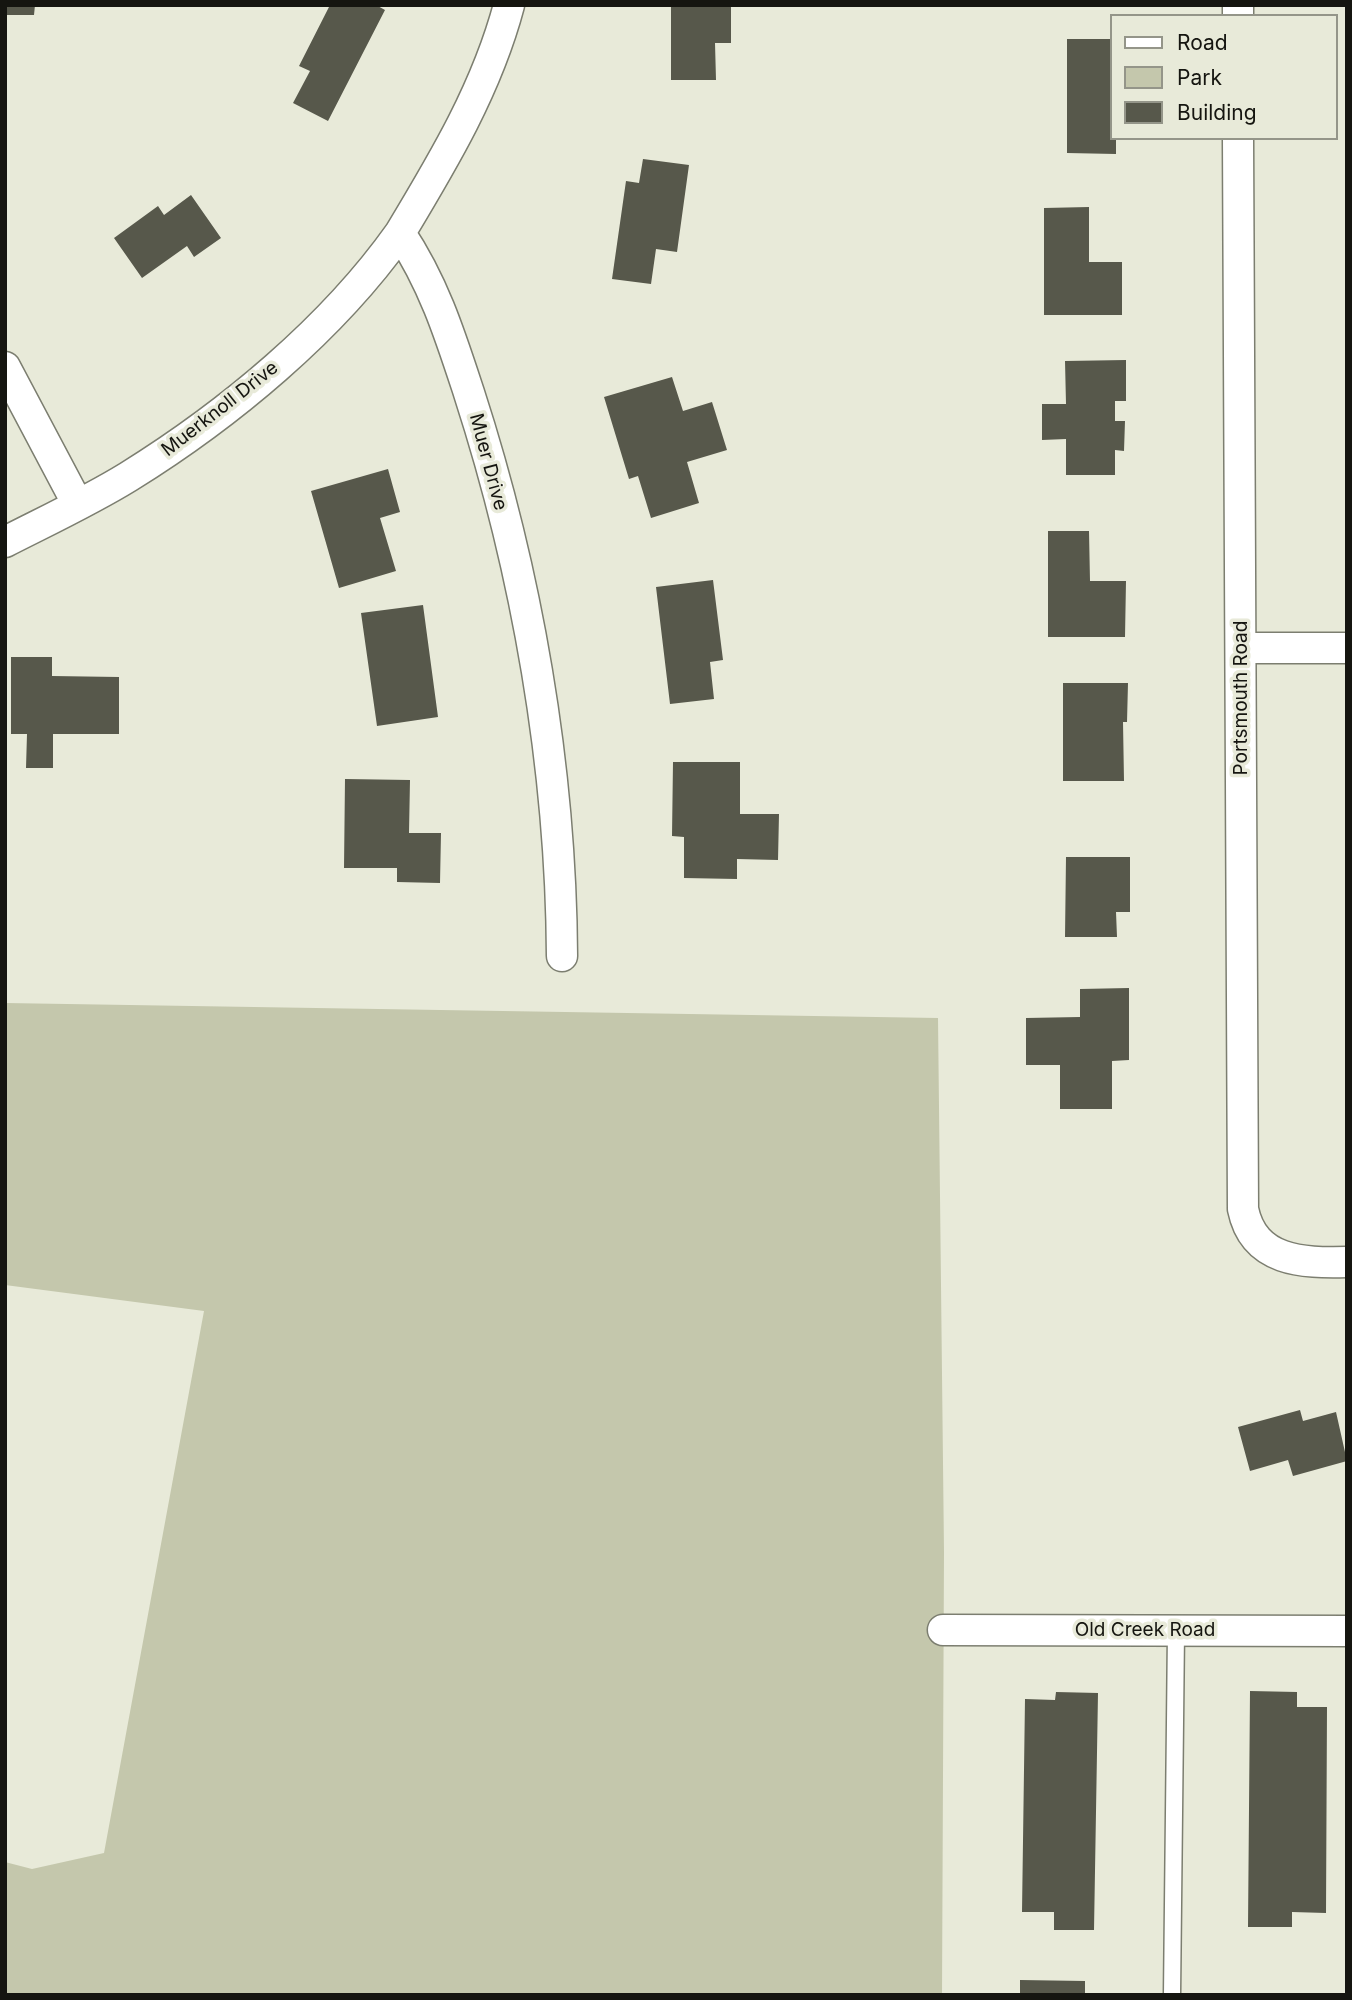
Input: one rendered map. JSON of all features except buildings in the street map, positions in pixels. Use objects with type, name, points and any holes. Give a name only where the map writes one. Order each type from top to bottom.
[{"type":"street","points":[[400,233],[458,137],[500,38],[509,5]]},
{"type":"street","name":"Portsmouth Road","points":[[1238,140],[1243,1209],[1247,1227],[1267,1248],[1297,1260],[1347,1262]]},
{"type":"street","name":"Muerknoll Drive","points":[[5,542],[125,479],[183,441],[233,403],[369,276],[400,233]]},
{"type":"street","name":"Muer Drive","points":[[400,233],[424,269],[444,317],[480,429],[508,538],[542,716],[556,830],[562,956]]},
{"type":"street","points":[[5,367],[77,503]]},
{"type":"street","points":[[1241,648],[1347,648]]},
{"type":"street","name":"Old Creek Road","points":[[943,1630],[1347,1631]]},
{"type":"lane","points":[[1172,1995],[1176,1630]]},
{"type":"green space","points":[[5,1003],[938,1018],[944,1552],[942,1995],[5,1995],[5,1862],[32,1869],[104,1853],[204,1311],[5,1285]]}]
